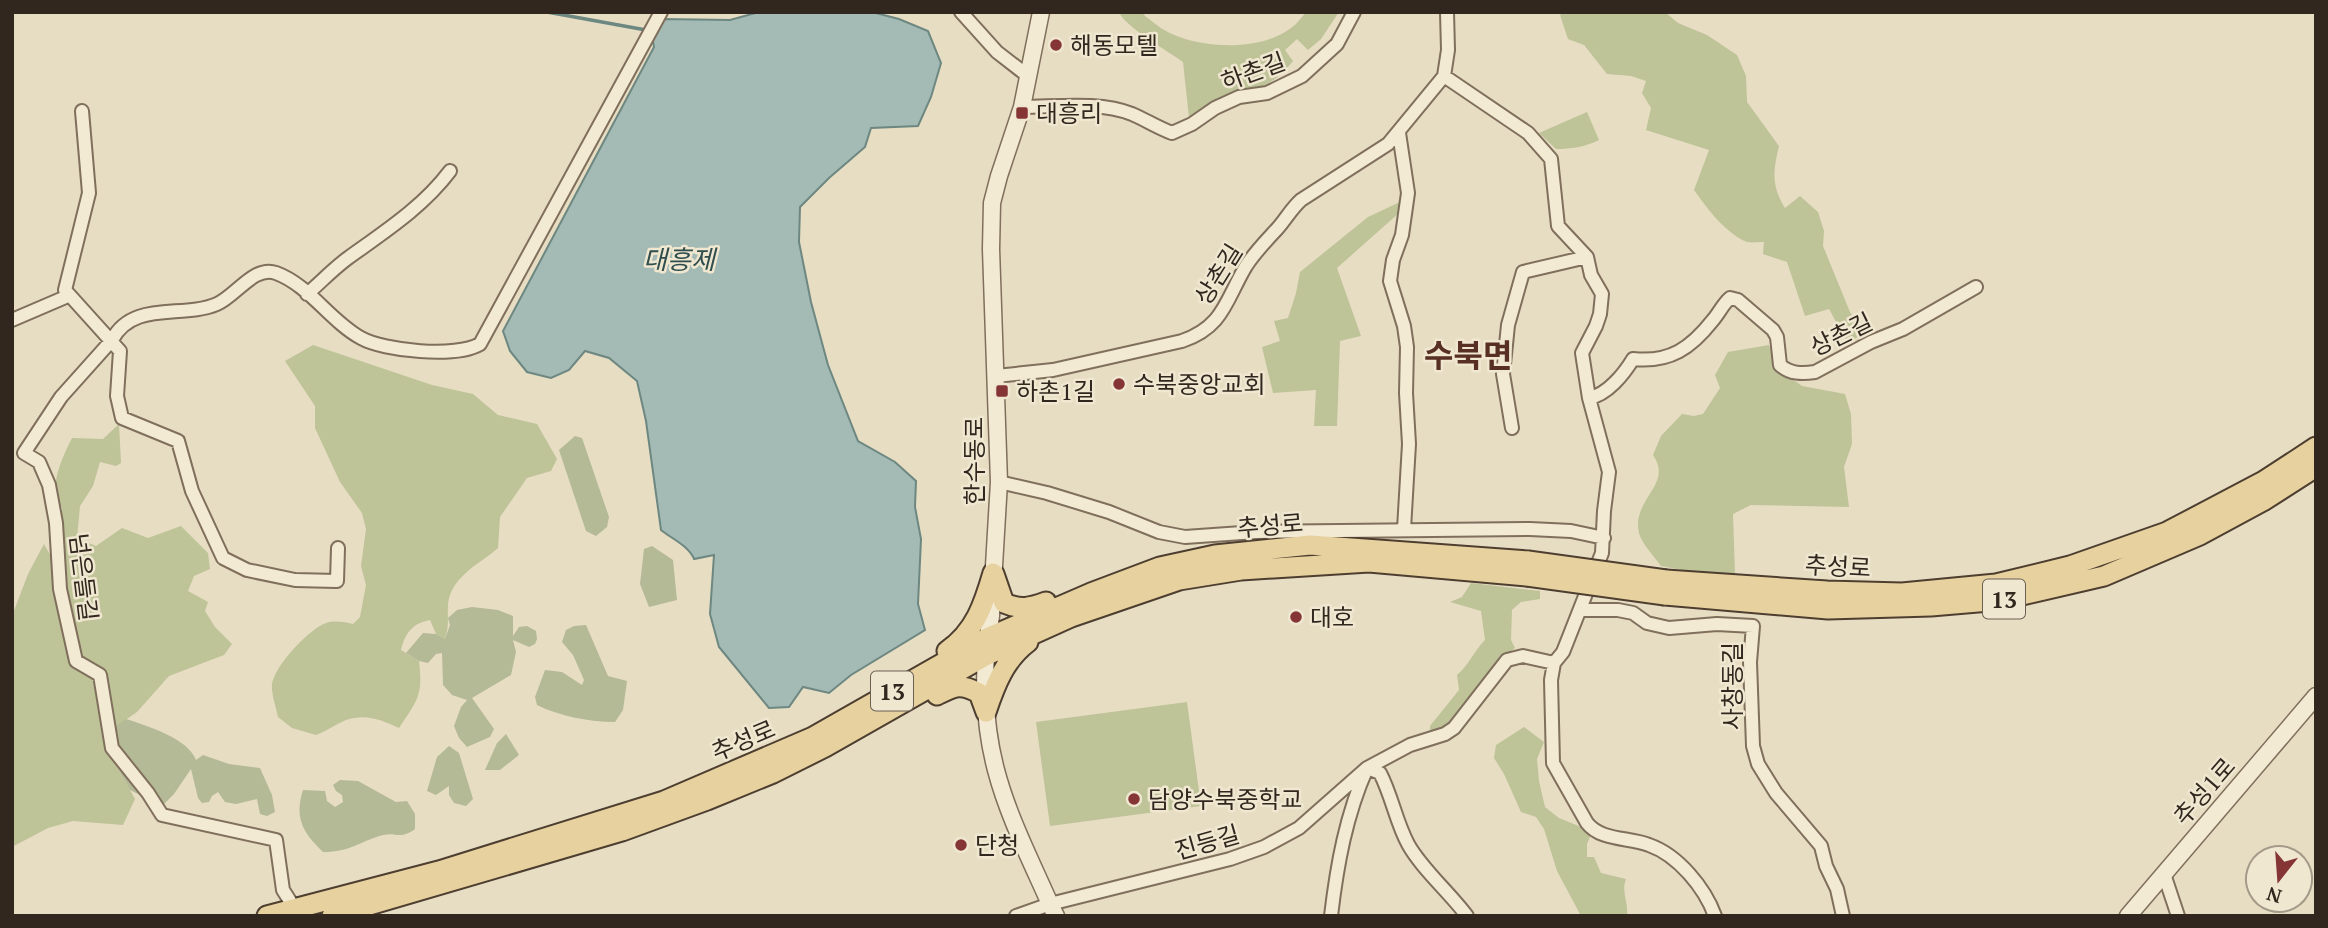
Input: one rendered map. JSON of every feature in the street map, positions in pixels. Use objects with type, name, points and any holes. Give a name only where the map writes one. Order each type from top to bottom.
[{"type":"main road","name":"추성로","points":[[1665,587],[1902,593],[1996,584],[2070,566],[2168,532],[2264,481],[2316,447]]},
{"type":"main road","name":"추성로","points":[[267,916],[439,871],[664,801],[801,742],[1091,593],[1160,567],[1215,555],[1310,545],[1527,569],[1828,610],[1931,607],[2001,600],[2104,576],[2200,535],[2316,467]]},
{"type":"main road","name":"추성로","points":[[332,916],[621,831],[773,773],[825,747],[987,647],[1179,580],[1241,570],[1369,562],[1527,569]]},
{"type":"main road","points":[[993,573],[1004,603],[1014,608],[1028,609],[1114,577],[1160,567]]},
{"type":"main road","points":[[801,742],[956,645],[973,626],[985,602],[993,573]]},
{"type":"main road","points":[[986,712],[996,683],[1009,661],[1020,648],[1046,628]]},
{"type":"main road","points":[[773,773],[877,729],[955,686],[969,687],[979,693],[986,712]]},
{"type":"street","points":[[961,12],[997,52],[1028,76]]},
{"type":"street","name":"한수동로","points":[[1041,12],[1022,107],[992,203],[991,249],[999,482],[987,647],[986,712],[999,782],[1053,910]]},
{"type":"street","name":"하촌길","points":[[1022,107],[1103,108],[1131,114],[1172,133],[1239,97],[1267,93],[1302,76],[1337,44],[1354,12]]},
{"type":"street","points":[[1447,12],[1448,50],[1444,76],[1542,146],[1551,159],[1558,226],[1587,257],[1591,275],[1602,294],[1596,326],[1582,353],[1589,398],[1609,472],[1604,510],[1604,538],[1602,553],[1580,610],[1563,652],[1554,663],[1551,680],[1553,763],[1593,831],[1648,844],[1659,850],[1683,868],[1709,898],[1715,916]]},
{"type":"street","points":[[112,341],[118,329],[142,315],[161,311],[191,311],[219,303],[261,273],[274,272],[290,280],[361,338],[385,345],[436,353],[471,350],[480,344],[491,327],[659,16]]},
{"type":"street","name":"상촌길","points":[[996,376],[1053,370],[1195,336],[1213,323],[1229,303],[1250,260],[1280,226],[1290,210],[1301,200],[1388,145],[1444,76]]},
{"type":"street","points":[[82,111],[89,193],[65,290],[120,351],[117,396],[122,418],[178,441],[192,491],[223,558],[247,570],[295,580],[337,581],[338,548]]},
{"type":"street","points":[[1399,133],[1408,193],[1402,235],[1393,260],[1390,281],[1404,326],[1407,347],[1409,444],[1404,529]]},
{"type":"street","points":[[307,295],[345,260],[401,220],[439,185],[450,171]]},
{"type":"street","points":[[1511,428],[1503,374],[1508,325],[1523,272],[1587,257]]},
{"type":"street","name":"상촌길","points":[[1589,398],[1599,397],[1633,359],[1650,361],[1686,348],[1701,335],[1730,298],[1738,300],[1773,330],[1777,337],[1780,365],[1787,371],[1805,374],[1815,372],[1871,342],[1903,329],[1976,286]]},
{"type":"street","points":[[12,320],[68,296]]},
{"type":"street","name":"넘은들길","points":[[112,341],[61,397],[24,453],[39,462],[49,485],[56,523],[60,589],[76,661],[100,675],[112,748],[162,815],[276,840],[283,890],[290,901]]},
{"type":"street","points":[[999,482],[1047,493],[1109,512],[1159,532],[1185,537],[1255,532],[1530,529],[1571,531],[1604,538]]},
{"type":"street","name":"사창동길","points":[[1580,610],[1618,610],[1633,613],[1647,623],[1669,628],[1717,624],[1753,626],[1750,662],[1753,746],[1758,764],[1776,793],[1821,846],[1826,866],[1837,889],[1843,916]]},
{"type":"street","points":[[1331,916],[1343,839],[1356,793],[1367,768],[1410,745],[1445,734],[1454,728],[1507,660],[1523,656],[1554,663]]},
{"type":"street","name":"추성1로","points":[[2128,916],[2316,696]]},
{"type":"street","points":[[1367,768],[1380,774],[1398,815],[1404,837],[1413,852],[1467,916]]},
{"type":"street","name":"진등길","points":[[1053,910],[1264,847],[1299,828],[1367,768]]},
{"type":"street","points":[[2164,874],[2178,916]]},
{"type":"street","points":[[1016,916],[1053,910]]},
{"type":"green space","points":[[1119,12],[1143,12],[1161,28],[1185,39],[1216,45],[1233,45],[1264,41],[1279,35],[1293,26],[1306,12],[1339,12],[1321,39],[1308,50],[1297,39],[1285,50],[1293,61],[1268,84],[1214,104],[1189,118],[1183,62],[1129,25]]},
{"type":"green space","points":[[1565,12],[1665,12],[1678,23],[1707,35],[1737,55],[1746,76],[1747,102],[1779,146],[1774,178],[1780,200],[1785,208],[1800,196],[1818,212],[1824,231],[1823,246],[1850,312],[1865,334],[1847,342],[1829,309],[1805,316],[1787,262],[1763,254],[1764,242],[1747,242],[1731,233],[1694,190],[1709,150],[1646,130],[1651,108],[1642,93],[1646,81],[1631,76],[1607,74],[1584,45],[1568,39],[1560,15]]},
{"type":"green space","points":[[1587,112],[1599,140],[1578,147],[1556,149],[1539,133]]},
{"type":"green space","points":[[1400,202],[1399,213],[1337,268],[1361,336],[1340,341],[1337,426],[1314,426],[1316,390],[1273,393],[1262,347],[1280,341],[1274,321],[1288,318],[1300,272],[1368,217]]},
{"type":"green space","points":[[313,345],[432,385],[473,394],[498,415],[537,424],[557,459],[551,471],[527,478],[500,517],[498,548],[464,574],[454,587],[449,600],[445,639],[436,634],[430,620],[414,626],[407,634],[401,650],[419,661],[420,682],[418,697],[399,728],[380,720],[360,717],[346,720],[316,735],[292,728],[278,717],[272,692],[274,676],[279,667],[302,640],[326,623],[353,624],[360,617],[366,585],[361,566],[366,529],[362,513],[340,482],[315,428],[315,406],[285,361]]},
{"type":"green space","points":[[1769,345],[1777,368],[1802,386],[1845,394],[1851,414],[1852,444],[1844,467],[1849,507],[1751,505],[1733,514],[1735,574],[1692,572],[1661,566],[1645,546],[1639,533],[1638,521],[1659,475],[1653,455],[1661,436],[1682,414],[1703,414],[1720,388],[1715,375],[1728,352]]},
{"type":"green space","points":[[119,424],[121,463],[116,466],[100,462],[93,486],[80,506],[77,538],[96,546],[122,528],[148,538],[181,526],[208,553],[210,569],[194,576],[188,591],[208,602],[205,611],[215,627],[232,644],[224,655],[169,676],[137,712],[102,736],[135,799],[123,825],[73,821],[48,828],[12,847],[12,616],[28,574],[44,544],[53,560],[61,537],[62,507],[55,505],[56,479],[72,438],[103,439]]},
{"type":"green space","points":[[575,436],[582,438],[609,517],[607,527],[596,536],[586,531],[559,450]]},
{"type":"green space","points":[[652,546],[673,560],[677,600],[649,607],[640,584],[644,549]]},
{"type":"green space","points":[[1471,583],[1540,591],[1540,599],[1521,602],[1512,610],[1511,640],[1515,648],[1502,658],[1455,723],[1430,735],[1430,726],[1459,690],[1457,675],[1485,640],[1481,611],[1450,602],[1462,597]]},
{"type":"green space","points":[[472,607],[498,610],[513,616],[513,636],[519,627],[527,626],[536,631],[537,639],[535,644],[529,647],[513,640],[516,652],[511,675],[472,698],[494,729],[490,737],[467,747],[454,726],[461,707],[467,700],[452,695],[443,685],[442,653],[436,654],[428,663],[406,653],[423,633],[436,634],[445,639],[450,625],[448,618],[457,610]]},
{"type":"green space","points":[[586,625],[608,676],[627,681],[623,710],[615,722],[575,718],[537,705],[535,697],[545,670],[562,672],[582,685],[584,680],[573,655],[562,642],[566,630]]},
{"type":"green space","points":[[1187,702],[1201,806],[1050,826],[1036,722]]},
{"type":"green space","points":[[126,719],[176,739],[192,752],[196,760],[203,755],[229,764],[260,768],[272,795],[275,812],[267,816],[260,814],[257,799],[236,804],[225,802],[218,792],[209,802],[202,803],[198,798],[191,769],[162,806],[130,790],[102,736]]},
{"type":"green space","points":[[1524,727],[1544,742],[1537,759],[1545,807],[1559,818],[1586,829],[1590,837],[1587,857],[1594,857],[1601,873],[1626,879],[1624,892],[1627,913],[1630,916],[1581,916],[1557,871],[1544,829],[1536,817],[1521,812],[1494,758],[1496,745]]},
{"type":"green space","points":[[506,734],[519,755],[500,770],[485,770],[497,743]]},
{"type":"green space","points":[[449,746],[459,753],[473,799],[466,806],[454,803],[449,795],[449,786],[436,795],[427,791],[437,757]]},
{"type":"green space","points":[[340,780],[358,781],[396,802],[407,801],[415,814],[415,829],[402,835],[383,835],[348,848],[323,852],[302,824],[300,800],[303,790],[325,791],[327,801],[335,807],[343,802],[342,795],[333,785]]},
{"type":"water","name":"대흥제","points":[[759,12],[872,12],[899,19],[928,31],[941,63],[931,97],[918,126],[871,128],[865,147],[800,207],[799,242],[828,365],[858,441],[895,462],[916,481],[915,507],[921,539],[918,604],[925,630],[851,675],[829,693],[803,687],[789,707],[769,708],[719,647],[710,614],[714,555],[694,559],[684,546],[661,530],[646,421],[637,381],[609,358],[585,351],[569,370],[551,378],[527,372],[510,351],[503,331],[654,47],[652,37],[663,19],[730,20]]},
{"type":"waterway","points":[[547,12],[646,30]]},
{"type":"place","name":"해동모텔","points":[[1056,45]]},
{"type":"place","name":"대흥리","points":[[1022,113]]},
{"type":"place","name":"수북중앙교회","points":[[1119,384]]},
{"type":"place","name":"하촌1길","points":[[1002,391]]},
{"type":"place","name":"대호","points":[[1296,617]]},
{"type":"place","name":"담양수북중학교","points":[[1134,799]]},
{"type":"place","name":"단청","points":[[961,845]]},
{"type":"district","name":"수북면","points":[[1468,355]]}]
